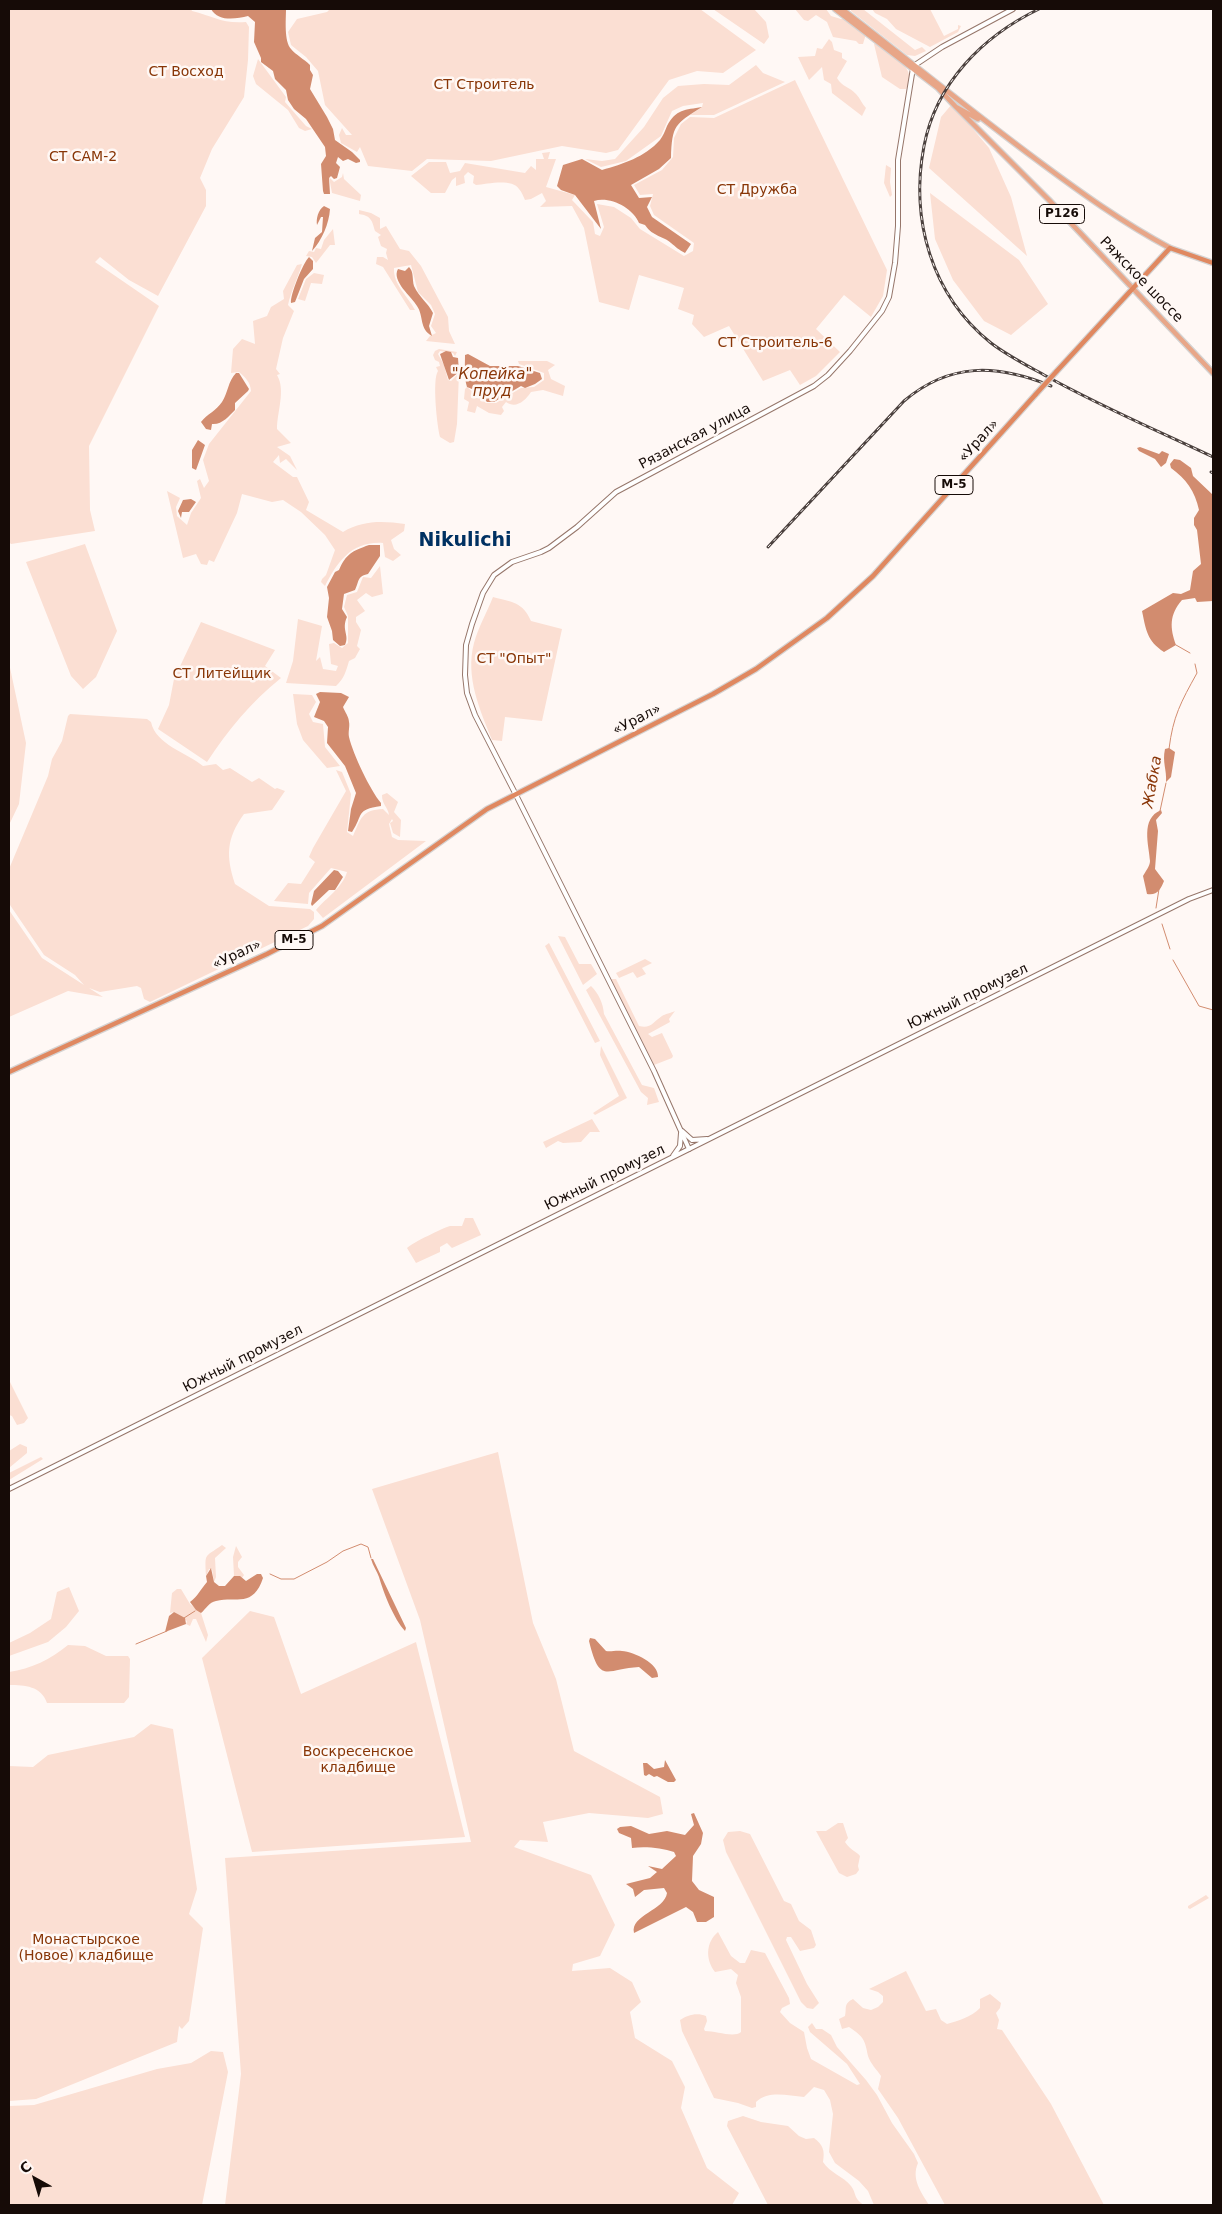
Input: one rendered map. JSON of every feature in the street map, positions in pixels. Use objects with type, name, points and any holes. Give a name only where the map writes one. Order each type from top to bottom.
[{"type":"highway","name":"«Урал»","points":[[9,1072],[267,954],[322,926],[487,809],[515,793],[713,694],[763,664],[827,618],[873,576],[1056,372],[1134,290],[1170,248]]},
{"type":"highway","points":[[1170,248],[1213,262]]},
{"type":"main road","points":[[835,9],[1112,214],[1170,248]]},
{"type":"main road","points":[[842,9],[914,67]]},
{"type":"main road","name":"Ряжское шоссе","points":[[914,67],[938,88],[1213,373]]},
{"type":"main road","name":"Ряжское шоссе","points":[[960,102],[988,140]]},
{"type":"main road","points":[[956,107],[994,128]]},
{"type":"street","points":[[914,67],[935,50],[1013,9]]},
{"type":"street","name":"Рязанская улица","points":[[689,1149],[654,1071],[475,716],[469,702],[465,675],[466,644],[477,609],[489,582],[505,565],[549,548],[577,527],[616,492],[814,386],[828,375],[865,333],[882,311],[891,291],[898,226],[898,160],[914,67]]},
{"type":"street","name":"Южный промузел","points":[[9,1489],[1189,899],[1213,890]]},
{"type":"street","points":[[681,1131],[692,1140],[709,1138]]},
{"type":"street","points":[[670,1159],[680,1146],[681,1131]]},
{"type":"green space","points":[[9,9],[191,9],[192,11],[224,21],[246,22],[249,27],[244,97],[212,149],[200,178],[206,190],[206,206],[158,296],[129,280],[100,257],[95,262],[159,306],[89,446],[90,510],[95,531],[11,544],[9,542]]},
{"type":"green space","name":"СТ Строитель","points":[[330,9],[700,9],[756,50],[723,73],[697,71],[669,80],[618,150],[606,153],[562,146],[491,161],[427,159],[412,171],[368,166],[360,147],[357,152],[341,143],[339,135],[342,128],[346,135],[352,135],[325,105],[318,71],[306,57],[291,45],[288,32],[297,19],[327,12]]},
{"type":"green space","points":[[713,9],[754,9],[766,22],[769,37],[764,44]]},
{"type":"green space","points":[[795,9],[826,9],[831,16],[844,18],[866,34],[863,44],[833,37],[827,22],[816,15],[808,21],[804,20]]},
{"type":"green space","points":[[851,9],[863,9],[915,50],[922,47],[926,51],[915,56],[907,55],[851,11]]},
{"type":"green space","points":[[872,9],[930,9],[944,36],[958,29],[958,25],[961,26],[958,32],[930,47],[896,29],[887,19],[875,13]]},
{"type":"green space","points":[[829,39],[834,50],[842,53],[842,58],[847,61],[837,78],[856,94],[866,108],[862,116],[832,93],[831,84],[824,80],[822,67],[809,80],[798,57],[815,56],[817,48],[822,49]]},
{"type":"green space","points":[[877,42],[896,56],[906,68],[909,82],[906,89],[900,89],[882,77],[874,44]]},
{"type":"green space","points":[[258,59],[286,97],[285,102],[306,126],[312,129],[305,131],[299,128],[288,110],[256,84],[253,76]]},
{"type":"green space","points":[[756,65],[763,73],[785,82],[714,115],[690,115],[702,107],[703,103],[683,106],[672,111],[661,136],[626,161],[601,167],[585,159],[602,161],[615,159],[644,127],[663,98],[678,86],[729,85]]},
{"type":"green space","name":"СТ Дружба","points":[[795,80],[887,270],[883,296],[871,317],[844,295],[816,329],[840,352],[816,376],[800,385],[790,370],[763,381],[729,326],[704,337],[692,324],[694,315],[678,309],[684,288],[639,275],[629,310],[599,302],[584,228],[572,206],[540,207],[546,201],[542,193],[525,200],[521,191],[516,186],[499,182],[476,185],[473,183],[474,176],[468,172],[464,176],[465,183],[456,186],[456,177],[452,180],[445,193],[431,193],[411,176],[429,162],[446,162],[450,173],[460,171],[465,163],[525,173],[531,166],[536,170],[536,159],[544,159],[542,153],[550,152],[548,159],[556,159],[546,187],[575,195],[572,200],[593,222],[595,234],[600,236],[604,227],[597,204],[614,207],[631,218],[640,229],[684,256],[693,251],[694,243],[654,215],[650,206],[653,194],[640,195],[634,185],[662,170],[673,157],[674,138],[681,124],[690,117],[714,118]]},
{"type":"green space","points":[[952,104],[989,148],[1011,197],[1027,256],[929,168],[941,117]]},
{"type":"green space","points":[[886,165],[891,168],[890,182],[892,195],[890,197],[884,183]]},
{"type":"green space","points":[[343,173],[344,179],[361,195],[360,201],[332,193],[329,177],[334,182],[342,177]]},
{"type":"green space","points":[[930,193],[1019,260],[1048,304],[1011,335],[984,321],[953,280],[935,239]]},
{"type":"green space","points":[[359,210],[380,218],[380,229],[386,226],[400,249],[409,251],[421,266],[448,317],[449,331],[455,344],[426,341],[436,333],[431,326],[435,314],[431,305],[418,292],[411,265],[394,268],[394,274],[398,285],[415,310],[410,310],[383,267],[376,264],[377,257],[383,257],[388,260],[387,249],[381,246],[378,237],[381,235],[375,231],[370,219],[359,214]]},
{"type":"green space","points":[[333,229],[335,245],[330,245],[316,263],[312,257],[306,256],[309,251],[314,252],[316,248],[321,249],[324,240]]},
{"type":"green space","points":[[302,264],[288,305],[294,311],[283,338],[276,369],[280,374],[277,375],[281,387],[277,429],[291,443],[277,447],[290,456],[297,470],[286,459],[280,463],[279,455],[273,462],[293,477],[297,477],[309,502],[306,510],[343,532],[358,525],[373,522],[405,524],[404,531],[391,540],[394,549],[401,555],[393,561],[385,557],[383,543],[363,545],[347,554],[335,568],[325,586],[321,582],[326,575],[335,550],[325,535],[301,512],[283,500],[272,502],[242,494],[237,513],[214,562],[209,560],[207,565],[201,564],[196,554],[183,558],[167,491],[180,498],[176,507],[177,516],[187,525],[191,513],[201,498],[197,481],[200,479],[204,488],[209,481],[203,460],[209,444],[251,391],[246,378],[239,372],[231,373],[233,349],[242,339],[255,344],[253,321],[267,316],[271,307],[284,299],[283,291],[297,265]]},
{"type":"green space","points":[[314,273],[324,275],[322,284],[311,283],[305,301],[298,299],[306,279]]},
{"type":"green space","points":[[439,349],[457,352],[455,356],[453,353],[440,351],[438,354],[444,365],[448,380],[451,381],[459,373],[457,424],[454,442],[450,443],[440,437],[438,423],[435,383],[438,371],[436,367],[440,366],[433,355]]},
{"type":"green space","points":[[518,361],[547,361],[555,365],[548,370],[551,379],[565,386],[563,396],[543,390],[531,392],[520,403],[513,405],[506,402],[502,407],[504,411],[501,415],[489,413],[477,406],[475,413],[467,411],[469,402],[464,399],[467,387],[486,403],[496,403],[521,388],[534,387],[544,380],[544,373],[519,364]]},
{"type":"green space","points":[[85,544],[117,631],[96,677],[83,689],[71,676],[26,562]]},
{"type":"green space","points":[[380,566],[383,594],[372,597],[366,593],[357,600],[365,611],[356,617],[356,622],[361,630],[357,646],[360,649],[355,658],[349,661],[341,681],[336,686],[286,683],[293,661],[298,619],[322,626],[316,661],[320,657],[323,669],[336,671],[338,666],[331,664],[329,644],[334,643],[342,648],[348,643],[348,616],[344,607],[347,595],[357,592],[363,577],[371,578]]},
{"type":"green space","name":"СТ \"Опыт\"","points":[[493,597],[520,606],[531,621],[562,629],[542,721],[505,717],[502,741],[492,740],[475,693],[471,668],[474,643]]},
{"type":"green space","name":"СТ Литейщик","points":[[201,622],[275,650],[265,666],[281,678],[241,717],[207,762],[158,729],[169,705],[174,679]]},
{"type":"green space","points":[[9,663],[26,743],[19,804],[9,825]]},
{"type":"green space","points":[[293,694],[312,695],[316,702],[309,714],[313,722],[323,724],[325,747],[340,766],[327,768],[303,740],[297,724]]},
{"type":"green space","points":[[70,714],[147,719],[151,722],[159,737],[203,766],[216,764],[223,770],[230,768],[252,782],[259,778],[275,789],[285,791],[272,810],[244,814],[231,840],[229,848],[230,865],[235,884],[269,906],[310,909],[314,912],[314,919],[308,926],[150,1002],[144,999],[141,988],[137,986],[100,992],[89,988],[103,997],[68,991],[9,1017],[9,910],[42,958],[84,985],[75,975],[44,955],[10,905],[9,869],[48,776],[52,759],[62,741]]},
{"type":"green space","points":[[336,770],[342,772],[351,794],[347,832],[353,836],[360,820],[366,813],[383,809],[389,815],[382,798],[382,795],[387,793],[398,802],[394,812],[401,820],[400,837],[393,833],[390,823],[393,821],[392,819],[389,824],[392,837],[398,840],[426,841],[323,918],[316,910],[342,883],[347,872],[331,868],[309,893],[308,904],[274,901],[288,883],[301,884],[315,862],[309,857],[346,791]]},
{"type":"green space","points":[[558,936],[565,937],[579,964],[591,964],[597,974],[583,985]]},
{"type":"green space","points":[[549,943],[600,1041],[595,1043],[545,946]]},
{"type":"green space","points":[[645,959],[652,963],[642,968],[646,974],[637,978],[633,972],[619,978],[616,973]]},
{"type":"green space","points":[[611,979],[616,979],[639,1026],[649,1026],[662,1016],[675,1011],[669,1019],[670,1022],[648,1034],[652,1037],[662,1033],[673,1056],[672,1058],[654,1065]]},
{"type":"green space","points":[[591,986],[600,999],[604,1014],[642,1085],[654,1088],[659,1102],[647,1105],[648,1098],[641,1092],[586,990]]},
{"type":"green space","points":[[601,1046],[627,1098],[595,1115],[593,1113],[619,1096],[600,1055]]},
{"type":"green space","points":[[592,1119],[600,1132],[590,1132],[581,1142],[563,1143],[558,1141],[546,1148],[543,1142]]},
{"type":"green space","points":[[465,1218],[473,1218],[481,1235],[452,1248],[447,1243],[440,1247],[440,1252],[416,1263],[407,1248],[446,1227],[462,1226]]},
{"type":"green space","points":[[9,1380],[28,1418],[24,1423],[17,1425],[12,1416],[9,1415]]},
{"type":"green space","points":[[20,1444],[27,1447],[27,1453],[9,1468],[9,1451]]},
{"type":"green space","points":[[498,1452],[533,1623],[556,1679],[574,1751],[660,1797],[663,1814],[648,1818],[589,1813],[543,1822],[548,1842],[520,1840],[514,1847],[591,1875],[615,1925],[600,1956],[573,1964],[572,1971],[610,1968],[632,1982],[641,2002],[630,2012],[635,2038],[672,2061],[685,2087],[681,2108],[707,2168],[739,2193],[732,2205],[225,2205],[241,2074],[225,1858],[471,1842],[420,1620],[372,1489]]},
{"type":"green space","points":[[41,1457],[43,1459],[9,1480],[9,1473]]},
{"type":"green space","points":[[222,1545],[226,1548],[215,1558],[216,1577],[214,1582],[212,1569],[209,1569],[206,1576],[206,1559],[209,1554]]},
{"type":"green space","points":[[236,1546],[242,1557],[238,1562],[238,1567],[244,1575],[242,1578],[234,1576],[233,1557]]},
{"type":"green space","points":[[69,1587],[79,1611],[66,1627],[48,1642],[9,1656],[9,1643],[30,1633],[51,1619],[57,1592]]},
{"type":"green space","points":[[177,1589],[181,1589],[190,1604],[201,1613],[208,1635],[206,1642],[196,1619],[193,1619],[190,1626],[186,1624],[187,1621],[174,1612],[170,1613],[172,1593]]},
{"type":"green space","name":"Воскресенское кладбище","points":[[250,1611],[274,1617],[301,1694],[416,1642],[465,1837],[252,1852],[202,1658]]},
{"type":"green space","points":[[68,1645],[85,1646],[106,1656],[128,1656],[130,1659],[129,1697],[124,1703],[47,1703],[37,1690],[21,1685],[9,1685],[9,1672],[40,1663]]},
{"type":"green space","name":"Монастырское (Новое) кладбище","points":[[151,1724],[173,1729],[197,1889],[189,1914],[203,1928],[189,2021],[182,2029],[179,2026],[177,2042],[36,2099],[9,2101],[9,1766],[33,1767],[48,1755],[134,1737]]},
{"type":"green space","points":[[838,1823],[843,1823],[848,1838],[845,1842],[860,1856],[859,1870],[856,1874],[847,1877],[839,1873],[816,1831],[826,1831]]},
{"type":"green space","points":[[740,1831],[750,1834],[784,1901],[791,1904],[799,1921],[811,1930],[816,1945],[814,1948],[800,1951],[791,1937],[787,1937],[786,1940],[807,1984],[819,2003],[813,2009],[807,2008],[801,2002],[726,1852],[723,1840],[728,1832]]},
{"type":"green space","points":[[1206,1895],[1209,1898],[1190,1909],[1188,1908],[1188,1906]]},
{"type":"green space","points":[[718,1932],[731,1956],[740,1963],[745,1963],[751,1950],[765,1953],[789,1998],[790,2004],[782,2008],[780,2012],[790,2023],[804,2032],[811,2059],[857,2085],[860,2084],[847,2064],[810,2032],[808,2027],[812,2023],[816,2029],[822,2029],[831,2035],[837,2047],[866,2080],[877,2095],[892,2123],[914,2154],[918,2163],[916,2180],[929,2205],[874,2205],[868,2191],[859,2181],[835,2163],[829,2152],[833,2114],[830,2100],[824,2090],[814,2087],[804,2097],[767,2096],[756,2102],[756,2107],[752,2108],[714,2098],[682,2031],[680,2020],[699,2014],[706,2016],[705,2031],[729,2034],[741,2032],[741,1997],[736,1983],[738,1975],[731,1969],[715,1972],[708,1956],[711,1941]]},
{"type":"green space","points":[[906,1971],[926,2011],[936,2009],[941,2020],[947,2024],[973,2014],[980,2008],[980,1999],[990,1994],[1001,2003],[996,2013],[999,2020],[997,2029],[1002,2030],[1051,2104],[1104,2205],[945,2205],[898,2118],[878,2089],[881,2076],[869,2059],[863,2039],[849,2027],[842,2029],[839,2019],[845,2016],[847,2004],[853,1999],[863,2008],[871,2010],[878,2007],[883,2002],[883,1996],[869,1989]]},
{"type":"green space","points":[[211,2051],[223,2052],[228,2072],[202,2205],[9,2205],[9,2106],[34,2105],[157,2069],[191,2063]]},
{"type":"green space","points":[[743,2116],[761,2122],[788,2126],[799,2136],[806,2139],[814,2138],[823,2148],[823,2162],[829,2169],[848,2183],[858,2200],[864,2205],[768,2205],[727,2126],[728,2121]]},
{"type":"water","points":[[211,9],[286,9],[287,41],[293,51],[310,65],[313,75],[310,89],[333,129],[335,140],[360,160],[360,162],[356,163],[348,159],[343,161],[338,157],[336,163],[340,167],[337,178],[334,179],[331,176],[329,178],[330,194],[324,194],[323,191],[321,164],[326,156],[325,147],[306,119],[294,109],[288,100],[286,90],[275,79],[273,71],[261,62],[254,42],[255,22],[248,16],[233,19],[223,18]]},
{"type":"water","points":[[702,107],[677,126],[672,138],[671,158],[659,169],[631,185],[639,198],[652,197],[647,207],[652,217],[691,244],[685,253],[651,232],[645,225],[639,223],[626,208],[607,200],[594,201],[601,229],[575,195],[561,190],[557,186],[563,165],[582,159],[602,170],[626,162],[654,146],[661,138],[670,120],[678,113]]},
{"type":"water","points":[[324,206],[330,209],[327,226],[312,251],[315,238],[322,232],[323,217],[321,217],[317,225],[317,220],[319,212]]},
{"type":"water","points":[[309,257],[313,261],[313,269],[304,279],[295,302],[291,303],[297,279]]},
{"type":"water","points":[[409,267],[414,286],[433,313],[429,326],[432,336],[423,326],[417,306],[397,279],[398,269],[405,271]]},
{"type":"water","points":[[446,351],[451,352],[453,357],[458,358],[459,372],[449,380],[440,354]]},
{"type":"water","name":"\"Копейка\" пруд","points":[[468,354],[490,366],[518,366],[540,373],[542,379],[525,388],[521,386],[494,402],[487,402],[477,391],[467,387],[465,355]]},
{"type":"water","points":[[236,373],[239,373],[249,389],[248,391],[235,403],[235,410],[228,417],[222,422],[212,424],[211,430],[206,429],[201,422],[222,402]]},
{"type":"water","points":[[198,440],[205,445],[196,470],[192,468],[192,450]]},
{"type":"water","points":[[1140,447],[1159,454],[1162,451],[1169,454],[1166,463],[1161,467],[1155,459],[1139,451],[1137,448]]},
{"type":"water","points":[[1174,459],[1180,460],[1191,468],[1193,476],[1213,495],[1213,601],[1197,602],[1195,598],[1182,600],[1175,611],[1172,622],[1176,645],[1164,652],[1151,639],[1146,629],[1142,611],[1173,593],[1181,594],[1190,590],[1193,571],[1201,564],[1197,530],[1194,525],[1194,518],[1199,510],[1189,486],[1171,468],[1170,464]]},
{"type":"water","points":[[191,499],[196,502],[189,512],[182,512],[181,518],[178,511],[183,500]]},
{"type":"water","points":[[369,545],[380,545],[380,556],[368,574],[360,578],[355,590],[344,594],[342,609],[347,617],[345,625],[347,638],[345,645],[340,646],[333,640],[327,617],[329,598],[327,587],[335,572],[339,570],[347,557],[354,551]]},
{"type":"water","points":[[320,692],[341,693],[349,697],[343,707],[349,720],[351,744],[367,781],[381,803],[381,806],[367,809],[361,814],[352,832],[348,831],[351,809],[356,793],[345,766],[327,743],[328,727],[324,721],[314,717],[320,702],[316,694]]},
{"type":"water","points":[[1169,748],[1175,752],[1171,777],[1166,782],[1164,754],[1165,749]]},
{"type":"water","points":[[1161,810],[1162,813],[1156,820],[1158,831],[1155,869],[1164,881],[1158,891],[1153,894],[1147,894],[1143,876],[1150,861],[1148,826],[1154,814]]},
{"type":"water","points":[[334,870],[338,871],[343,877],[335,890],[329,890],[312,906],[314,891]]},
{"type":"water","points":[[371,1559],[373,1559],[406,1628],[405,1631],[390,1606]]},
{"type":"water","points":[[211,1568],[214,1582],[219,1586],[225,1586],[234,1576],[240,1576],[246,1581],[257,1574],[261,1574],[263,1578],[254,1594],[249,1597],[214,1602],[209,1604],[201,1613],[190,1602],[207,1582],[206,1576]]},
{"type":"water","points":[[174,1612],[185,1618],[186,1624],[165,1632],[169,1616]]},
{"type":"water","points":[[590,1638],[595,1639],[606,1651],[627,1652],[645,1659],[654,1667],[658,1677],[652,1678],[639,1667],[611,1671],[601,1669],[593,1655],[589,1641]]},
{"type":"water","points":[[665,1760],[676,1780],[674,1782],[668,1782],[649,1774],[644,1775],[643,1763],[647,1763],[654,1769],[664,1767]]},
{"type":"water","points":[[694,1813],[703,1833],[701,1844],[693,1856],[692,1881],[699,1890],[714,1897],[714,1917],[706,1922],[697,1922],[693,1912],[686,1907],[634,1933],[634,1927],[637,1922],[660,1904],[665,1899],[667,1893],[664,1888],[644,1890],[635,1897],[633,1889],[626,1884],[650,1878],[657,1872],[648,1866],[662,1869],[676,1856],[674,1852],[664,1849],[632,1848],[631,1838],[619,1833],[617,1829],[631,1826],[649,1834],[667,1831],[685,1835],[694,1825],[691,1814]]},
{"type":"waterway","points":[[1176,645],[1190,653]]},
{"type":"waterway","name":"Жабка","points":[[1169,749],[1178,710],[1197,673],[1195,664]]},
{"type":"waterway","name":"Жабка","points":[[1160,811],[1166,783]]},
{"type":"waterway","name":"Жабка","points":[[1156,908],[1159,889]]},
{"type":"waterway","name":"Жабка","points":[[1162,924],[1170,949]]},
{"type":"waterway","name":"Жабка","points":[[1173,960],[1199,1006],[1213,1010]]},
{"type":"waterway","points":[[270,1574],[281,1579],[294,1579],[327,1562],[343,1551],[361,1544],[368,1547],[371,1558]]},
{"type":"waterway","points":[[184,1618],[195,1611]]},
{"type":"waterway","points":[[136,1644],[167,1631]]},
{"type":"railway","points":[[1039,9],[1018,20],[981,48],[965,64],[939,102],[930,123],[920,173],[920,201],[923,228],[930,254],[940,279],[953,302],[970,324],[991,343],[1011,357],[1087,398],[1213,457]]},
{"type":"railway","points":[[768,547],[904,401],[921,388],[956,373],[974,371],[1012,374],[1051,386]]},
{"type":"district","name":"Nikulichi","points":[[465,541]]},
{"type":"park label","name":"СТ Восход","points":[[186,72]]},
{"type":"park label","name":"СТ САМ-2","points":[[83,157]]},
{"type":"park label","name":"СТ Строитель-6","points":[[775,343]]}]
